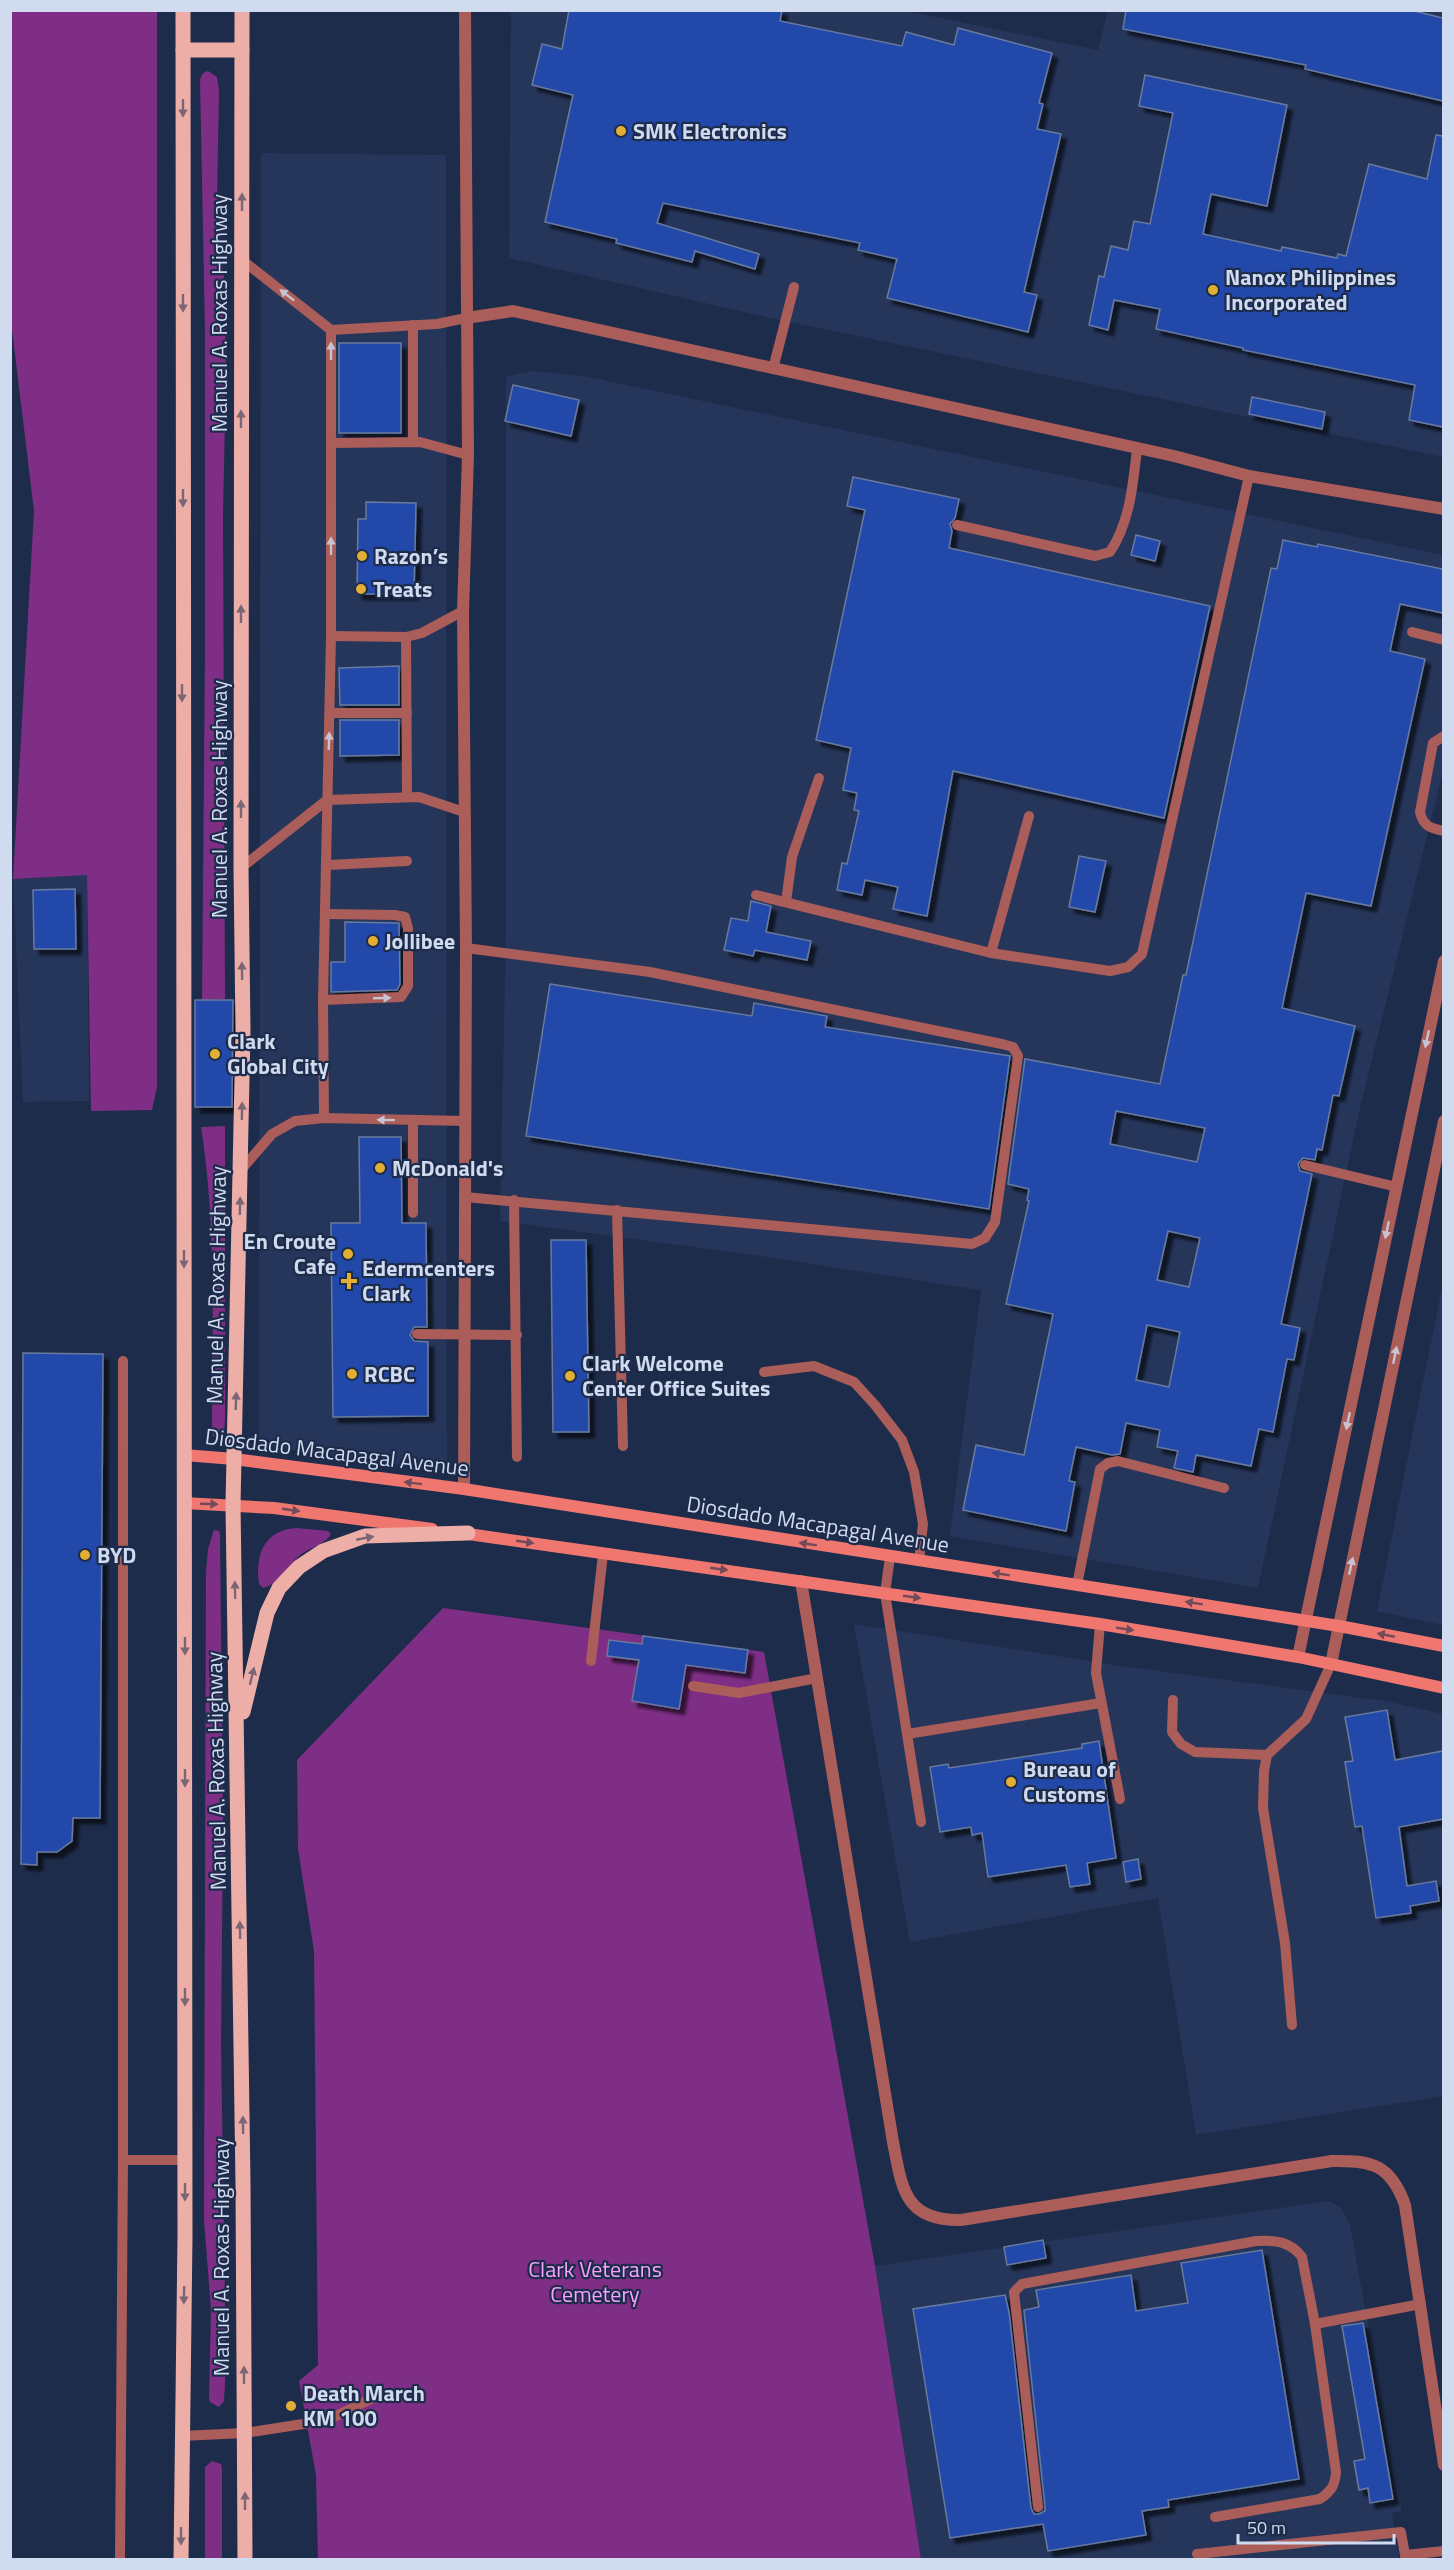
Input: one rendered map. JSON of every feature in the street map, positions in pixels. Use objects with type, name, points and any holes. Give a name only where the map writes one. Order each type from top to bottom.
[{"type":"main road","name":"Manuel A. Roxas Highway","points":[[181,2559],[185,2160],[183,10]]},
{"type":"main road","name":"Manuel A. Roxas Highway","points":[[242,10],[241,868],[243,1030],[233,1505],[238,1733],[245,2559]]},
{"type":"main road","points":[[183,50],[242,50]]},
{"type":"main road","name":"Diosdado Macapagal Avenue","points":[[184,1455],[234,1459],[464,1489],[1339,1626],[1443,1646]]},
{"type":"main road","points":[[184,1503],[274,1508],[468,1533],[1100,1624],[1298,1657],[1443,1688]]},
{"type":"main road","points":[[238,1733],[267,1613],[279,1588],[299,1567],[323,1551],[366,1536],[468,1533]]},
{"type":"street","points":[[464,1489],[466,948],[463,611],[468,455],[465,10]]},
{"type":"street","points":[[466,318],[513,311],[1137,448],[1250,476],[1443,509]]},
{"type":"street","points":[[1298,1657],[1443,961]]},
{"type":"street","points":[[1331,1664],[1443,1122]]},
{"type":"street","points":[[801,1581],[898,2170],[907,2197],[916,2209],[930,2217],[961,2220],[1332,2161],[1366,2162],[1384,2172],[1399,2189],[1405,2205],[1443,2465]]},
{"type":"lane","points":[[242,260],[331,330],[442,324],[466,318]]},
{"type":"lane","points":[[772,369],[794,287]]},
{"type":"lane","points":[[413,325],[413,442]]},
{"type":"lane","points":[[324,1118],[323,1000],[327,914],[331,636],[331,330]]},
{"type":"lane","points":[[332,443],[413,442],[468,455]]},
{"type":"lane","points":[[957,525],[1095,555],[1110,552],[1117,541],[1131,497],[1137,448]]},
{"type":"lane","points":[[756,895],[991,953],[1110,971],[1128,967],[1142,954],[1250,476]]},
{"type":"lane","points":[[331,636],[406,637],[422,633],[463,611]]},
{"type":"lane","points":[[1412,632],[1443,640]]},
{"type":"lane","points":[[406,637],[407,797]]},
{"type":"lane","points":[[330,713],[407,713]]},
{"type":"lane","points":[[1443,736],[1433,744],[1420,812],[1422,820],[1428,827],[1443,831]]},
{"type":"lane","points":[[786,902],[792,857],[819,778]]},
{"type":"lane","points":[[241,868],[327,800],[407,797],[426,799],[464,812]]},
{"type":"lane","points":[[991,953],[1029,816]]},
{"type":"lane","points":[[328,865],[407,861]]},
{"type":"lane","points":[[323,1000],[397,997],[405,994],[408,986],[408,928],[405,917],[327,914]]},
{"type":"lane","points":[[465,1197],[972,1244],[985,1238],[995,1222],[1018,1056],[1013,1047],[1002,1044],[650,972],[466,948]]},
{"type":"lane","points":[[241,1170],[280,1128],[295,1121],[324,1118],[466,1120]]},
{"type":"lane","points":[[413,1120],[413,1212]]},
{"type":"lane","points":[[1305,1165],[1396,1186]]},
{"type":"lane","points":[[514,1200],[517,1457]]},
{"type":"lane","points":[[616,1210],[623,1446]]},
{"type":"lane","points":[[417,1334],[517,1335]]},
{"type":"lane","points":[[120,2559],[123,2160],[123,1361]]},
{"type":"lane","points":[[764,1372],[814,1365],[854,1382],[874,1405],[902,1440],[914,1472],[923,1524],[919,1561]]},
{"type":"lane","points":[[1077,1585],[1100,1469],[1107,1463],[1118,1461],[1224,1488]]},
{"type":"lane","points":[[591,1661],[603,1554]]},
{"type":"lane","points":[[890,1557],[885,1593],[921,1822]]},
{"type":"lane","points":[[1100,1624],[1096,1673],[1120,1799]]},
{"type":"lane","points":[[1292,2025],[1285,1943],[1263,1808],[1264,1771],[1268,1755],[1306,1719],[1331,1664]]},
{"type":"lane","points":[[693,1686],[739,1693],[817,1678]]},
{"type":"lane","points":[[1173,1700],[1172,1732],[1181,1744],[1195,1752],[1268,1755]]},
{"type":"lane","points":[[907,1734],[1101,1703]]},
{"type":"lane","points":[[123,2160],[185,2160]]},
{"type":"lane","points":[[1038,2507],[1014,2292],[1023,2284],[1256,2241],[1276,2241],[1296,2249],[1302,2257],[1315,2324],[1336,2482],[1330,2492],[1320,2499],[1215,2517]]},
{"type":"lane","points":[[1315,2324],[1421,2304]]},
{"type":"lane","points":[[181,2436],[245,2433],[332,2418],[373,2398]]},
{"type":"lane","points":[[1197,2554],[1401,2532],[1406,2557],[1443,2551]]},
{"type":"shaded area","points":[[511,11],[906,11],[1098,50],[1108,11],[1443,11],[1443,457],[766,317],[509,258]]},
{"type":"shaded area","points":[[261,153],[446,155],[447,1472],[259,1445]]},
{"type":"shaded area","points":[[532,371],[583,376],[1443,555],[1443,771],[1359,1112],[1258,1588],[950,1536],[981,1290],[761,1256],[500,1221],[506,930],[506,377]]},
{"type":"shaded area","points":[[87,875],[89,1101],[23,1102],[13,879]]},
{"type":"shaded area","points":[[1443,1283],[1443,1625],[1377,1611]]},
{"type":"shaded area","points":[[854,1624],[1121,1666],[1385,1701],[1443,1714],[1443,2096],[1196,2135],[1158,1898],[910,1942]]},
{"type":"shaded area","points":[[1329,2201],[1341,2208],[1350,2225],[1402,2511],[1392,2513],[1399,2559],[921,2559],[875,2266]]},
{"type":"green space","points":[[10,11],[157,11],[157,1087],[152,1110],[91,1111],[87,875],[13,879],[34,511],[10,313]]},
{"type":"green space","points":[[208,71],[217,77],[219,90],[217,198],[224,278],[226,370],[223,515],[225,999],[202,1000],[205,332],[200,79],[203,73]]},
{"type":"green space","points":[[225,1126],[225,1418],[224,1434],[219,1438],[213,1436],[212,1431],[212,1241],[201,1127]]},
{"type":"green space","points":[[296,1528],[328,1531],[331,1534],[325,1541],[299,1556],[278,1579],[263,1588],[259,1584],[258,1573],[264,1546],[276,1534]]},
{"type":"green space","points":[[214,1530],[219,1531],[220,1534],[223,1824],[221,2045],[226,2364],[224,2401],[219,2407],[210,2402],[209,2397],[211,2310],[204,2220],[206,1572],[208,1549]]},
{"type":"green space","name":"Clark Veterans Cemetery","points":[[443,1608],[764,1652],[875,2266],[921,2559],[318,2559],[316,2475],[299,2381],[318,2365],[314,1951],[298,1849],[297,1760]]},
{"type":"green space","points":[[212,2461],[221,2464],[222,2469],[222,2559],[205,2559],[205,2467]]},
{"type":"building","name":"SMK Electronics","points":[[569,10],[782,10],[780,21],[902,46],[906,32],[954,45],[958,28],[1052,53],[1039,103],[1043,104],[1037,129],[1061,134],[1024,292],[1037,295],[1028,332],[887,298],[897,259],[858,250],[860,243],[663,203],[657,223],[759,254],[755,269],[695,251],[692,262],[616,243],[617,239],[545,222],[573,95],[532,85],[542,44],[562,49]]},
{"type":"building","points":[[1126,10],[1410,10],[1443,18],[1443,101],[1305,69],[1306,65],[1123,29]]},
{"type":"building","points":[[1145,75],[1287,105],[1267,206],[1211,194],[1203,234],[1281,251],[1282,247],[1337,258],[1338,254],[1346,256],[1369,164],[1427,179],[1436,135],[1443,136],[1443,427],[1409,420],[1415,385],[1243,350],[1243,348],[1156,329],[1160,309],[1114,300],[1108,330],[1089,325],[1099,276],[1104,277],[1111,246],[1128,250],[1134,221],[1150,224],[1173,113],[1139,106]]},
{"type":"building","points":[[339,343],[401,343],[401,433],[339,433]]},
{"type":"building","points":[[513,385],[579,400],[571,436],[505,421]]},
{"type":"building","points":[[1252,397],[1325,412],[1322,429],[1249,414]]},
{"type":"building","points":[[853,477],[959,499],[955,518],[950,524],[952,531],[949,548],[1210,606],[1164,818],[953,771],[927,916],[893,909],[898,887],[865,880],[862,895],[837,890],[842,863],[847,864],[859,811],[854,810],[857,793],[843,790],[851,748],[816,740],[865,510],[847,506]]},
{"type":"building","points":[[366,502],[416,503],[414,594],[357,594],[358,519],[366,519]]},
{"type":"building","points":[[1136,535],[1160,541],[1155,561],[1131,555]]},
{"type":"building","points":[[1283,540],[1317,547],[1318,544],[1443,569],[1443,613],[1400,604],[1390,651],[1425,659],[1371,906],[1306,893],[1282,1008],[1355,1026],[1339,1096],[1333,1095],[1322,1150],[1317,1149],[1315,1160],[1303,1158],[1298,1164],[1300,1171],[1312,1174],[1281,1324],[1300,1328],[1294,1360],[1287,1359],[1273,1432],[1259,1429],[1251,1466],[1196,1455],[1193,1472],[1174,1468],[1178,1451],[1157,1447],[1160,1430],[1126,1423],[1120,1454],[1112,1455],[1076,1447],[1069,1481],[1075,1482],[1066,1531],[963,1510],[976,1445],[1024,1455],[1053,1314],[1006,1304],[1029,1201],[1027,1200],[1029,1189],[1008,1184],[1025,1059],[1160,1084],[1183,975],[1186,975],[1271,568],[1277,569]],"holes":[[[1116,1111],[1205,1128],[1197,1162],[1110,1144]],[[1168,1231],[1200,1238],[1189,1287],[1157,1280]],[[1147,1325],[1180,1332],[1169,1387],[1136,1380]]]},
{"type":"building","points":[[399,666],[399,705],[340,705],[339,668]]},
{"type":"building","points":[[340,720],[399,720],[399,755],[340,756]]},
{"type":"building","points":[[1079,856],[1106,861],[1095,912],[1069,907]]},
{"type":"building","points":[[75,889],[76,949],[34,949],[33,890]]},
{"type":"building","points":[[751,901],[771,906],[766,932],[811,941],[807,960],[755,950],[753,956],[724,950],[731,918],[748,921]]},
{"type":"building","name":"Jollibee","points":[[345,922],[399,923],[400,984],[397,990],[331,992],[331,962],[345,962]]},
{"type":"building","points":[[550,984],[752,1016],[754,1003],[827,1016],[825,1027],[1010,1056],[989,1209],[526,1136]]},
{"type":"building","name":"Clark Global City","points":[[195,1000],[233,1000],[232,1107],[195,1107]]},
{"type":"building","points":[[359,1137],[401,1137],[402,1223],[426,1223],[427,1327],[414,1327],[410,1335],[414,1341],[428,1342],[428,1416],[333,1417],[331,1223],[360,1223]]},
{"type":"building","name":"Clark Welcome Center Office Suites","points":[[551,1240],[586,1240],[589,1432],[553,1432]]},
{"type":"building","points":[[23,1353],[103,1354],[100,1818],[73,1818],[72,1841],[57,1852],[37,1852],[37,1865],[21,1864]]},
{"type":"building","points":[[643,1636],[748,1650],[745,1673],[686,1665],[679,1709],[632,1701],[639,1660],[607,1656],[609,1640],[642,1644]]},
{"type":"building","points":[[1387,1710],[1395,1760],[1443,1751],[1443,1819],[1399,1827],[1407,1886],[1436,1881],[1439,1901],[1410,1906],[1411,1913],[1376,1918],[1362,1826],[1355,1827],[1345,1762],[1353,1761],[1345,1717]]},
{"type":"building","points":[[1099,1741],[1116,1858],[1087,1863],[1090,1884],[1070,1887],[1066,1865],[988,1877],[982,1833],[972,1835],[971,1827],[940,1832],[930,1767],[948,1764],[949,1768],[1082,1748],[1082,1744]]},
{"type":"building","points":[[1138,1859],[1141,1879],[1126,1882],[1123,1862]]},
{"type":"building","points":[[1043,2240],[1046,2258],[1007,2265],[1004,2247]]},
{"type":"building","points":[[1262,2250],[1299,2479],[1168,2500],[1169,2507],[1142,2511],[1146,2535],[1048,2551],[1043,2524],[950,2538],[913,2309],[1005,2295],[1009,2312],[1031,2508],[1034,2514],[1039,2514],[1045,2511],[1045,2506],[1024,2310],[1039,2307],[1036,2290],[1131,2275],[1136,2311],[1188,2303],[1181,2263]]},
{"type":"building","points":[[1363,2323],[1393,2499],[1370,2503],[1368,2488],[1359,2490],[1354,2461],[1365,2459],[1342,2326]]},
{"type":"place","name":"SMK Electronics","points":[[621,131]]},
{"type":"place","name":"Nanox Philippines Incorporated","points":[[1213,290]]},
{"type":"place","name":"Razon’s","points":[[362,556]]},
{"type":"place","name":"Treats","points":[[361,589]]},
{"type":"place","name":"Jollibee","points":[[373,941]]},
{"type":"place","name":"Clark Global City","points":[[215,1054]]},
{"type":"place","name":"McDonald's","points":[[380,1168]]},
{"type":"place","name":"En Croute Cafe","points":[[348,1254]]},
{"type":"place","name":"Edermcenters Clark","points":[[349,1281]]},
{"type":"place","name":"RCBC","points":[[352,1374]]},
{"type":"place","name":"Clark Welcome Center Office Suites","points":[[570,1376]]},
{"type":"place","name":"BYD","points":[[85,1555]]},
{"type":"place","name":"Bureau of Customs","points":[[1011,1782]]},
{"type":"place","name":"Death March KM 100","points":[[291,2406]]}]
